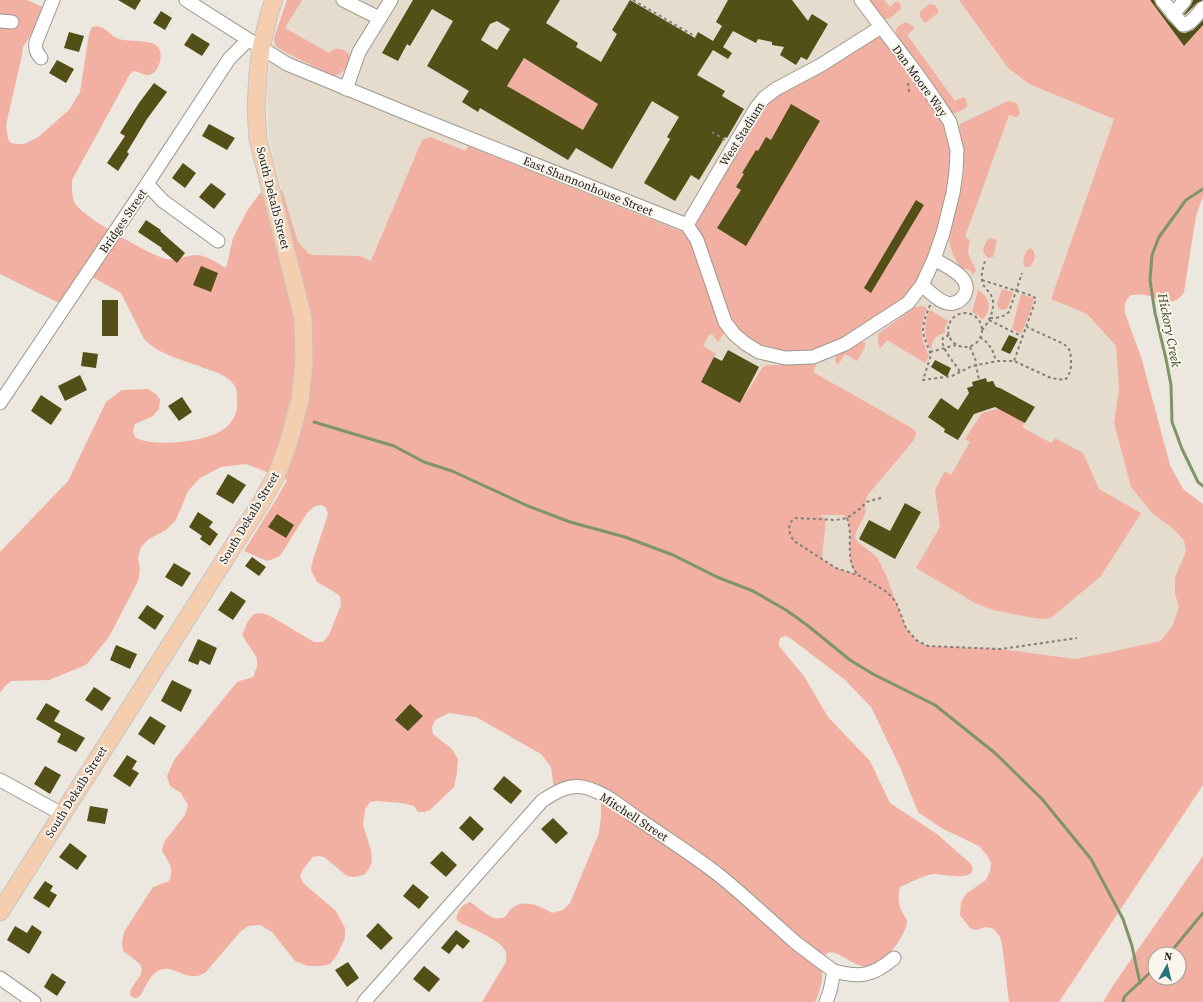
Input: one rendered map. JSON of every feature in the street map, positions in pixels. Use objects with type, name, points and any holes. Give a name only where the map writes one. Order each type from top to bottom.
[{"type":"main road","name":"South Dekalb Street","points":[[0,912],[262,501],[277,474],[288,444],[300,400],[304,362],[303,318],[258,139],[256,107],[258,74],[255,44],[274,0]]},
{"type":"street","points":[[41,58],[36,53],[36,42],[53,0]]},
{"type":"street","name":"East Shannonhouse Street","points":[[186,0],[288,64],[346,89],[687,225]]},
{"type":"street","points":[[343,0],[379,18]]},
{"type":"street","points":[[346,89],[359,52],[390,0]]},
{"type":"street","name":"Dan Moore Way","points":[[861,0],[917,74],[950,122],[957,150],[953,193],[944,233],[922,285]]},
{"type":"street","points":[[1162,0],[1181,25],[1191,22],[1203,8]]},
{"type":"street","points":[[1173,14],[1185,0]]},
{"type":"street","name":"West Stadium","points":[[687,225],[756,108],[764,98],[776,89],[821,65],[881,27]]},
{"type":"street","name":"Bridges Street","points":[[0,403],[229,59],[255,44]]},
{"type":"street","points":[[147,184],[163,200],[218,240]]},
{"type":"street","points":[[687,225],[697,240],[725,322],[734,334],[759,352],[785,358],[813,357],[845,344],[908,303],[922,285],[942,301],[948,303],[960,301],[966,290],[965,281],[953,271],[934,259]]},
{"type":"street","points":[[0,780],[62,814]]},
{"type":"street","name":"Mitchell Street","points":[[364,1002],[542,801],[555,792],[566,788],[583,787],[599,793],[615,802],[721,876],[796,942],[834,972],[848,975],[862,975],[875,972],[894,958]]},
{"type":"street","points":[[826,1002],[834,972]]},
{"type":"street","points":[[0,978],[34,1002]]},
{"type":"path","points":[[633,0],[696,37]]},
{"type":"path","points":[[712,132],[734,145]]},
{"type":"path","points":[[982,330],[981,324],[978,320],[970,314],[964,313],[954,317],[950,321],[948,327],[949,335],[957,345],[964,347],[970,346],[975,344],[980,337],[982,330],[989,319],[993,306],[991,295],[983,284],[982,280],[984,261]]},
{"type":"path","points":[[989,319],[1005,316],[1009,312],[1022,273]]},
{"type":"path","points":[[982,280],[1033,296],[1036,299],[1014,361]]},
{"type":"path","points":[[934,295],[923,324],[924,337],[931,355],[923,380],[952,376],[976,365],[1008,360],[1014,361],[1051,378],[1061,380],[1067,379],[1071,359],[1070,352],[1067,347],[1064,344],[1027,327]]},
{"type":"path","points":[[989,319],[1023,337]]},
{"type":"path","points":[[949,335],[942,341],[944,348],[960,372]]},
{"type":"path","points":[[980,337],[987,342],[993,350],[996,361]]},
{"type":"path","points":[[930,352],[957,345]]},
{"type":"path","points":[[970,346],[976,361],[979,380]]},
{"type":"path","points":[[881,498],[866,502],[861,508],[847,518],[836,520],[795,518],[791,521],[790,535],[794,541],[836,568],[857,574],[887,592],[896,602],[906,628],[916,640],[928,646],[1001,649],[1077,638]]},
{"type":"path","points":[[847,518],[849,528],[850,561],[852,568],[857,574]]},
{"type":"shaded area","points":[[0,0],[27,0],[45,8],[36,27],[23,47],[6,125],[8,139],[11,143],[24,144],[37,138],[69,110],[80,92],[89,34],[92,27],[96,26],[103,28],[119,39],[155,44],[160,50],[160,63],[153,74],[146,75],[134,71],[130,74],[72,180],[73,197],[77,206],[83,212],[119,236],[166,259],[199,255],[211,259],[226,268],[233,238],[247,211],[260,193],[282,190],[298,242],[309,254],[360,256],[371,261],[422,140],[430,137],[466,151],[468,146],[685,233],[694,246],[712,304],[725,330],[719,341],[717,341],[712,334],[709,335],[703,346],[716,354],[701,382],[740,403],[763,367],[768,365],[815,363],[816,366],[813,372],[915,430],[916,434],[913,441],[867,496],[865,503],[866,512],[856,532],[855,538],[877,557],[885,573],[906,628],[916,640],[928,646],[1001,649],[1075,659],[1160,641],[1172,627],[1179,607],[1175,594],[1175,578],[1186,550],[1184,541],[1176,531],[1153,514],[1131,487],[1114,423],[1119,389],[1116,346],[1087,314],[1051,299],[1114,119],[1029,84],[1008,68],[959,0],[1150,0],[1184,46],[1203,25],[1203,196],[1196,216],[1184,292],[1180,297],[1170,301],[1150,296],[1131,295],[1125,303],[1125,313],[1142,360],[1170,465],[1183,489],[1203,504],[1203,785],[1059,1002],[1009,1002],[1000,937],[994,929],[986,927],[976,930],[970,928],[960,915],[961,902],[967,893],[986,880],[990,871],[991,863],[987,855],[979,846],[941,828],[918,812],[899,765],[871,707],[844,679],[790,638],[785,636],[780,638],[779,646],[804,676],[828,717],[870,761],[890,803],[937,834],[971,864],[972,870],[970,874],[965,876],[932,874],[900,887],[899,904],[907,924],[897,944],[881,961],[869,966],[857,964],[829,952],[825,955],[822,963],[821,985],[815,1002],[482,1002],[506,962],[506,953],[502,946],[497,942],[459,922],[456,918],[459,910],[462,906],[470,902],[492,917],[502,918],[506,916],[511,909],[521,904],[532,904],[552,913],[563,910],[570,903],[599,833],[601,792],[554,789],[551,767],[541,754],[476,717],[449,713],[435,720],[432,727],[433,734],[452,749],[458,759],[454,787],[430,810],[424,812],[418,812],[414,806],[402,803],[377,801],[370,802],[365,809],[363,825],[371,850],[372,861],[369,869],[364,875],[354,877],[347,876],[324,857],[318,856],[313,857],[303,869],[300,876],[303,883],[336,911],[345,928],[345,938],[337,955],[330,964],[308,966],[295,961],[272,932],[260,925],[248,926],[240,932],[206,972],[199,976],[192,976],[174,970],[162,969],[156,972],[149,980],[140,996],[136,998],[132,997],[130,995],[131,989],[140,976],[142,970],[140,964],[123,951],[122,942],[124,932],[153,887],[169,881],[171,869],[162,851],[164,842],[185,815],[188,805],[181,793],[170,786],[167,776],[174,760],[237,682],[253,677],[257,667],[257,658],[242,635],[248,621],[254,614],[262,613],[272,617],[314,642],[323,642],[329,635],[341,605],[340,596],[317,582],[311,570],[328,514],[326,508],[322,505],[315,506],[307,513],[280,556],[267,561],[244,551],[287,480],[246,464],[221,467],[200,478],[188,491],[176,520],[166,530],[149,539],[141,547],[138,558],[140,570],[138,581],[109,637],[86,665],[49,680],[11,681],[0,693],[0,552],[68,481],[106,402],[122,390],[148,389],[156,394],[160,399],[159,409],[153,416],[135,424],[133,431],[135,437],[143,440],[165,443],[190,441],[213,435],[221,431],[234,418],[237,410],[237,394],[235,386],[225,377],[180,360],[150,345],[144,339],[121,293],[87,274],[65,306],[0,274]],"holes":[[[820,515],[844,515],[849,524],[850,558],[852,567],[856,574],[836,568],[822,559],[826,519]]]},
{"type":"shaded area","points":[[287,0],[959,0],[1008,68],[1029,84],[1114,118],[1051,299],[1087,314],[1116,346],[1119,389],[1114,423],[1153,514],[1176,531],[1184,541],[1186,550],[1175,579],[1175,594],[1179,607],[1172,627],[1159,641],[1075,659],[1001,649],[928,646],[916,640],[851,573],[836,568],[822,559],[826,519],[340,388],[287,209],[269,136],[267,85],[274,38]]},
{"type":"shaded area","points":[[287,0],[302,0],[285,28],[329,53],[335,49],[344,50],[351,57],[347,67],[342,72],[333,76],[276,46],[274,38]]},
{"type":"shaded area","points":[[869,0],[884,0],[890,7],[895,2],[899,2],[901,9],[889,19],[883,19]]},
{"type":"shaded area","points":[[930,4],[935,5],[939,12],[927,22],[924,22],[920,16],[920,11]]},
{"type":"shaded area","points":[[906,22],[914,28],[907,35],[955,101],[963,97],[966,99],[966,108],[956,113],[952,113],[897,36],[896,31],[898,27]]},
{"type":"shaded area","points":[[881,27],[950,122],[956,172],[922,285],[845,344],[785,358],[734,334],[687,225],[756,108]]},
{"type":"shaded area","points":[[524,58],[598,104],[583,130],[507,86]]},
{"type":"shaded area","points":[[1008,101],[1016,103],[1019,109],[1019,116],[1016,117],[1009,115],[965,237],[970,240],[968,252],[976,270],[973,275],[970,270],[962,268],[958,264],[952,252],[949,241],[964,172],[964,151],[959,127],[960,124]]},
{"type":"shaded area","points":[[990,238],[997,241],[993,257],[989,258],[984,254],[984,246]]},
{"type":"shaded area","points":[[1030,248],[1033,250],[1035,256],[1034,261],[1029,267],[1026,267],[1023,264],[1025,254]]},
{"type":"shaded area","points":[[1002,289],[1013,292],[1008,308],[1003,310],[998,308],[997,303]]},
{"type":"shaded area","points":[[978,290],[985,296],[989,304],[988,312],[982,320],[979,316],[972,312]]},
{"type":"shaded area","points":[[1021,294],[1034,298],[1021,334],[1012,329]]},
{"type":"shaded area","points":[[923,306],[927,309],[923,322],[922,333],[929,356],[925,363],[887,340],[880,349],[878,334],[915,307]]},
{"type":"shaded area","points":[[930,310],[948,321],[945,328],[945,333],[934,339],[931,351],[925,336],[925,325],[927,315]]},
{"type":"shaded area","points":[[861,342],[865,342],[865,347],[857,361],[845,354],[838,365],[835,361],[836,356]]},
{"type":"shaded area","points":[[1000,408],[1025,421],[1022,427],[1051,443],[1055,438],[1083,453],[1099,489],[1141,513],[1101,576],[1050,618],[1034,618],[993,610],[975,603],[916,568],[940,527],[935,490],[945,471],[951,475],[970,442],[965,439],[982,413]]},
{"type":"shaded area","points":[[1203,856],[1203,1002],[1103,1002],[1114,984]]},
{"type":"building","points":[[118,0],[141,0],[135,10]]},
{"type":"building","points":[[413,0],[560,0],[546,23],[578,43],[576,47],[601,62],[617,34],[612,30],[630,0],[695,38],[698,32],[713,41],[722,26],[716,22],[728,0],[792,0],[808,21],[812,14],[828,24],[807,60],[801,57],[796,65],[780,55],[784,47],[772,45],[772,42],[758,39],[756,43],[733,31],[723,47],[732,53],[728,59],[713,50],[697,75],[725,91],[722,96],[744,109],[699,180],[691,175],[675,201],[644,183],[670,139],[667,137],[679,117],[652,101],[612,169],[576,148],[568,160],[480,108],[478,112],[462,102],[469,91],[427,66],[453,21],[432,9],[410,46],[407,44],[398,61],[382,53]],"holes":[[[497,21],[510,29],[497,50],[481,40],[490,24]],[[524,58],[598,104],[583,130],[507,86]]]},
{"type":"building","points":[[1150,0],[1154,0],[1156,5],[1168,20],[1180,32],[1185,33],[1193,30],[1203,20],[1203,25],[1184,46]]},
{"type":"building","points":[[1193,0],[1203,0],[1197,3],[1185,15],[1184,14]]},
{"type":"building","points":[[161,11],[172,18],[165,30],[153,23]]},
{"type":"building","points":[[69,32],[84,36],[79,52],[64,48]]},
{"type":"building","points":[[192,33],[210,44],[202,56],[184,45]]},
{"type":"building","points":[[57,60],[74,69],[66,83],[49,73]]},
{"type":"building","points":[[154,83],[167,92],[147,119],[127,152],[129,154],[118,171],[107,163],[125,136],[120,133]]},
{"type":"building","points":[[791,104],[820,121],[746,246],[717,228],[741,190],[736,187],[744,174],[742,173],[766,137],[771,140]]},
{"type":"building","points":[[209,124],[235,138],[227,150],[202,136]]},
{"type":"building","points":[[183,163],[196,173],[185,188],[172,178]]},
{"type":"building","points":[[211,183],[226,194],[214,209],[199,197]]},
{"type":"building","points":[[916,200],[924,205],[871,293],[864,288]]},
{"type":"building","points":[[146,220],[161,230],[160,231],[185,253],[177,263],[161,249],[162,248],[138,232]]},
{"type":"building","points":[[201,266],[218,273],[211,292],[193,285]]},
{"type":"building","points":[[102,300],[118,300],[118,336],[102,336]]},
{"type":"building","points":[[1009,335],[1018,339],[1010,354],[1001,350]]},
{"type":"building","points":[[728,350],[759,367],[740,403],[701,382],[714,357],[722,361]]},
{"type":"building","points":[[83,352],[98,354],[96,368],[81,366]]},
{"type":"building","points":[[935,360],[951,368],[947,377],[931,367]]},
{"type":"building","points":[[80,375],[87,390],[65,401],[58,386]]},
{"type":"building","points":[[986,378],[987,382],[993,381],[996,387],[1035,407],[1025,423],[995,407],[974,414],[958,440],[944,432],[945,429],[928,417],[941,398],[958,410],[969,393],[967,388],[973,386],[972,382]]},
{"type":"building","points":[[41,395],[62,409],[51,425],[31,411]]},
{"type":"building","points":[[182,397],[192,412],[179,421],[168,406]]},
{"type":"building","points":[[228,474],[246,485],[233,504],[216,494]]},
{"type":"building","points":[[905,503],[921,512],[895,559],[859,539],[869,520],[890,531]]},
{"type":"building","points":[[198,512],[213,522],[209,527],[218,534],[210,546],[200,539],[202,536],[189,527]]},
{"type":"building","points":[[277,514],[294,525],[286,538],[268,527]]},
{"type":"building","points":[[252,557],[266,567],[259,576],[245,566]]},
{"type":"building","points":[[174,563],[191,573],[182,587],[165,577]]},
{"type":"building","points":[[231,591],[246,601],[233,620],[218,610]]},
{"type":"building","points":[[147,605],[164,616],[155,630],[138,618]]},
{"type":"building","points":[[198,639],[217,648],[210,665],[200,660],[198,665],[188,661]]},
{"type":"building","points":[[116,645],[137,654],[130,669],[110,660]]},
{"type":"building","points":[[172,680],[192,690],[181,712],[161,701]]},
{"type":"building","points":[[94,687],[111,698],[102,711],[85,700]]},
{"type":"building","points":[[46,703],[60,711],[54,721],[85,738],[76,752],[57,742],[61,734],[36,719]]},
{"type":"building","points":[[410,704],[423,716],[408,731],[395,720]]},
{"type":"building","points":[[150,716],[166,726],[154,745],[138,734]]},
{"type":"building","points":[[127,755],[137,761],[132,769],[139,773],[130,787],[113,776]]},
{"type":"building","points":[[45,766],[61,775],[50,794],[34,784]]},
{"type":"building","points":[[504,776],[522,791],[511,804],[493,789]]},
{"type":"building","points":[[90,806],[108,809],[105,824],[87,821]]},
{"type":"building","points":[[470,816],[484,829],[473,841],[459,828]]},
{"type":"building","points":[[553,818],[568,833],[556,844],[541,829]]},
{"type":"building","points":[[70,843],[87,856],[77,870],[59,857]]},
{"type":"building","points":[[442,851],[457,865],[446,877],[430,863]]},
{"type":"building","points":[[45,881],[53,886],[50,891],[57,895],[49,908],[33,898]]},
{"type":"building","points":[[413,884],[429,897],[419,909],[403,896]]},
{"type":"building","points":[[378,923],[393,938],[381,950],[366,936]]},
{"type":"building","points":[[32,925],[42,932],[29,954],[7,940],[15,926],[27,933]]},
{"type":"building","points":[[456,930],[470,941],[463,949],[457,944],[449,954],[441,948]]},
{"type":"building","points":[[348,962],[359,978],[347,987],[335,970]]},
{"type":"building","points":[[424,966],[440,979],[429,992],[413,979]]},
{"type":"building","points":[[52,973],[66,982],[57,996],[44,987]]},
{"type":"waterway","name":"Hickory Creek","points":[[1203,189],[1186,200],[1159,237],[1152,255],[1150,280],[1155,313],[1171,385],[1172,422],[1182,449],[1198,482],[1203,486]]},
{"type":"waterway","points":[[314,422],[394,446],[424,462],[452,471],[528,506],[570,522],[625,537],[673,555],[717,577],[753,591],[786,610],[850,660],[873,674],[935,705],[995,753],[1042,799],[1091,859],[1123,919],[1132,946],[1140,983]]},
{"type":"waterway","name":"Hickory Creek","points":[[1176,946],[1203,913]]},
{"type":"waterway","name":"Hickory Creek","points":[[1123,1002],[1124,997],[1147,975]]}]
